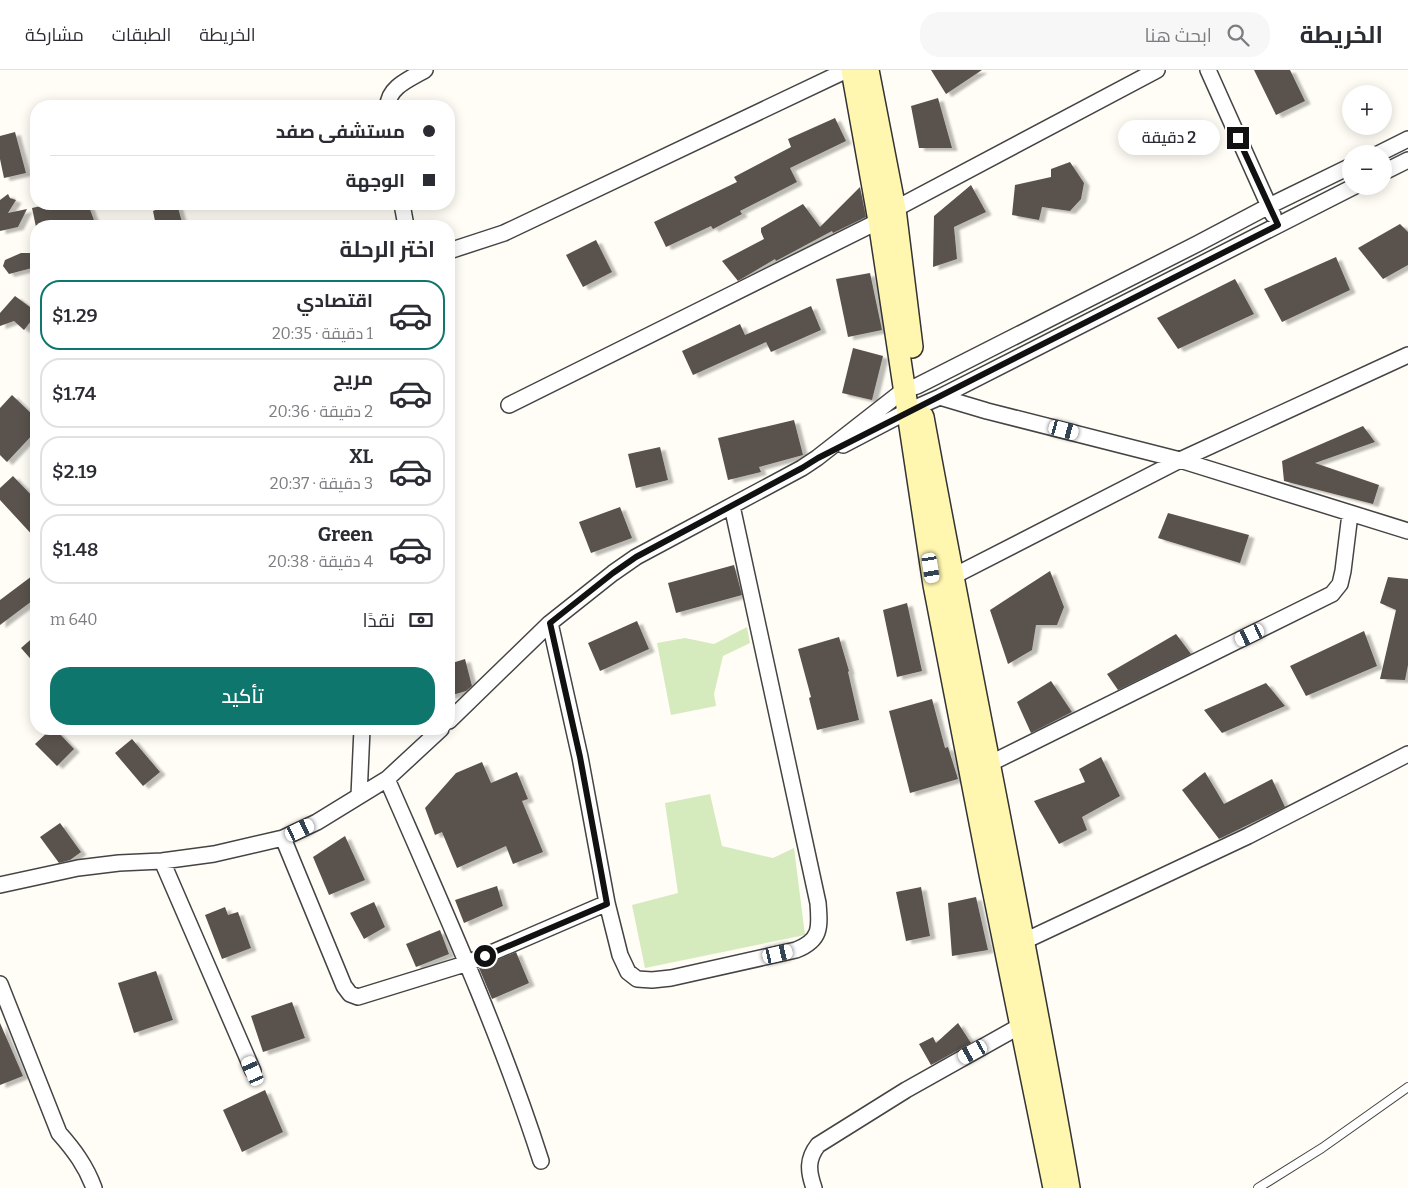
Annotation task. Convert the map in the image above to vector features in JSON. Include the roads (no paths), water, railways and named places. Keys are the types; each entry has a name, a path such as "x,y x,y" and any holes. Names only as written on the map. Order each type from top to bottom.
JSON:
{"main road":[{"path":"852,70 887,215"},
{"path":"868,70 912,398 990,874 1014,946"},
{"path":"943,581 989,764 1014,946 1069,1188"},
{"path":"1030,1021 1054,1188"}],"street":[{"path":"388,100 393,90 425,70"},
{"path":"455,249 504,233 847,70"},
{"path":"509,406 887,215 1157,70"},
{"path":"1208,70 1278,225"},
{"path":"1392,168 1406,161 1402,142"},
{"path":"455,715 550,623 636,557 802,468 912,398 1197,244 1342,170"},
{"path":"940,397 1342,193"},
{"path":"943,581 1180,460 1408,355"},
{"path":"818,458 912,398 940,397 987,411 1180,460 1408,531"},
{"path":"550,623 580,757 607,904 620,955 628,972 637,979 671,978 796,950 809,944 817,935 819,920 818,904 732,506"},
{"path":"989,764 1332,594 1340,584 1343,571 1350,514"},
{"path":"359,796 362,735"},
{"path":"1,884 78,868 119,863 162,861 214,854 283,838 317,822 387,779 435,735"},
{"path":"1014,946 1248,836 1408,754"},
{"path":"387,779 468,963 520,1096 541,1161"},
{"path":"283,838 344,986 350,994 358,997 468,963 607,904"},
{"path":"162,861 253,1071"},
{"path":"0,984 60,1133 76,1152 94,1188"},
{"path":"814,1188 809,1165 811,1153 818,1145 906,1090 1030,1021"}],"lane":[{"path":"1258,1188 1322,1148 1408,1087"}]}
